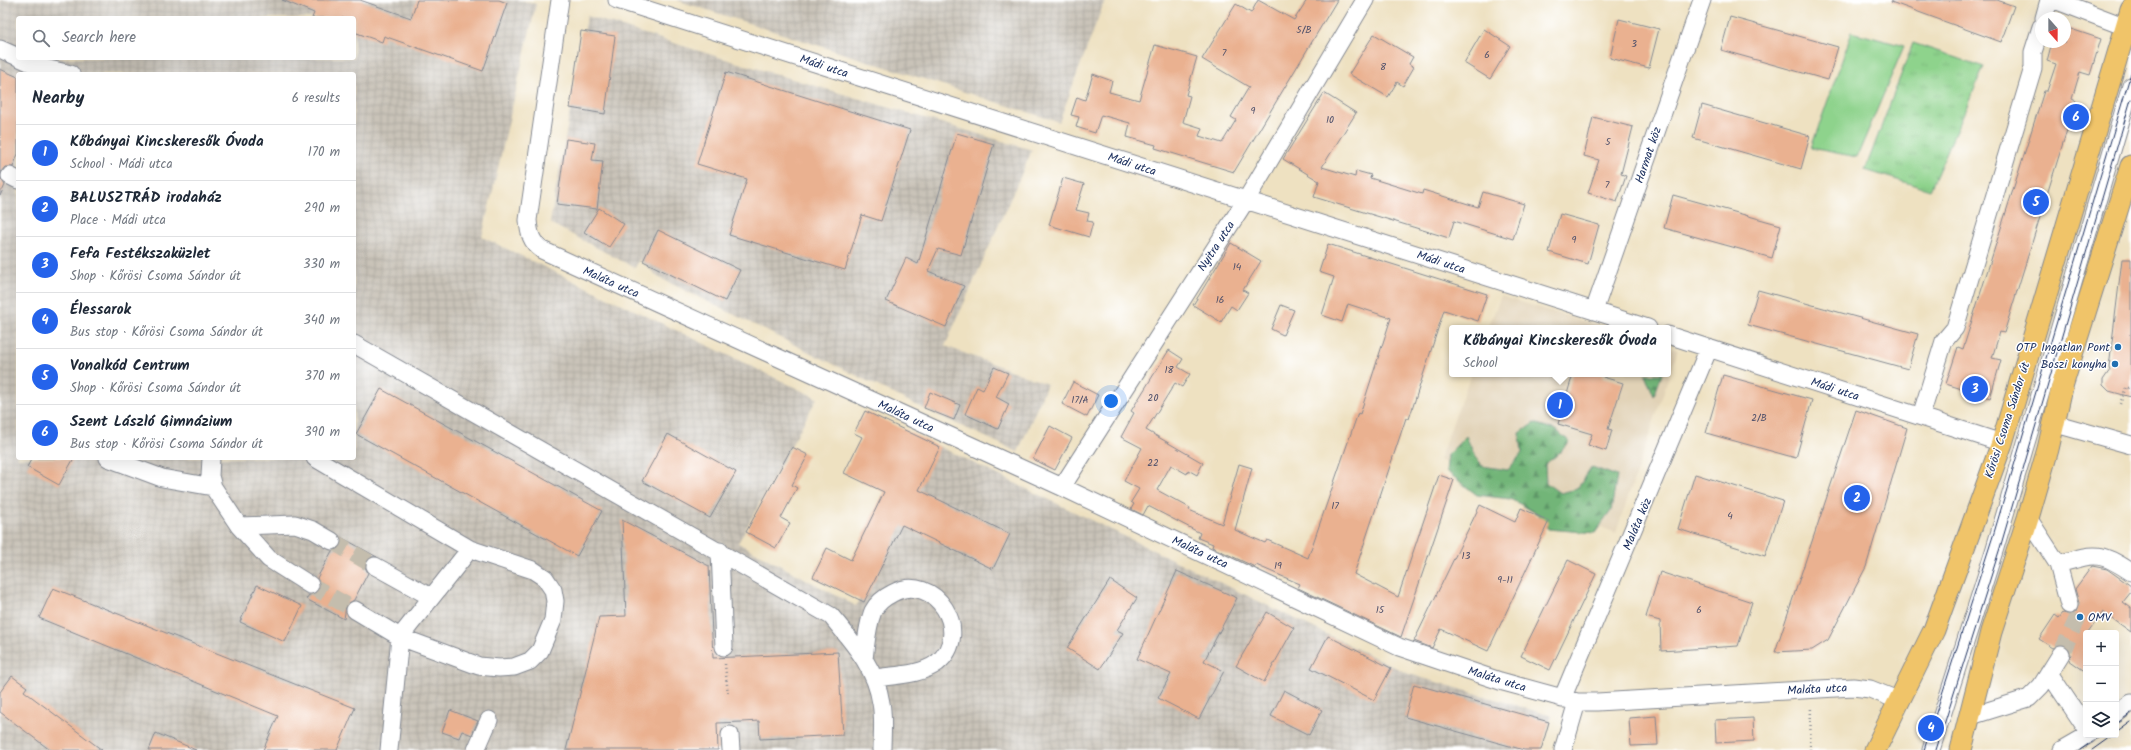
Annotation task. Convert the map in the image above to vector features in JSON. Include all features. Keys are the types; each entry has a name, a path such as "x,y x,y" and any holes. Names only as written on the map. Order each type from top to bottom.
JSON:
{"main road":[{"name":"Kőrösi Csoma Sándor út","path":"1874,750 1900,701 1934,630 2002,443 2130,22"},
{"path":"1961,750 1968,717 1991,632 2028,518 2054,423 2063,383 2131,166"}],"street":[{"name":"Maláta utca","path":"560,0 528,220 529,235 534,245 556,257 1062,487 1400,647 1483,676 1569,700 1597,702 1853,687 1865,688 1900,701"},
{"name":"Mádi utca","path":"617,0 1639,325"},
{"name":"Nyitra utca","path":"1062,487 1246,200 1364,0"},
{"name":"Harmat köz","path":"1594,310 1702,0"},
{"path":"2046,12 2050,0"},
{"path":"2055,0 2130,22"},
{"path":"1921,416 1944,341 1955,328 2033,68 2033,52 2035,46"},
{"path":"0,48 16,56"},
{"path":"23,60 40,68 61,72"},
{"path":"1931,750 1995,548 2131,86"},
{"name":"Mádi utca","path":"1671,336 2002,443"},
{"path":"356,345 720,551 831,616 864,659 876,678 882,704 882,750"},
{"path":"2013,485 2062,356 2074,347"},
{"name":"Maláta köz","path":"1563,750 1569,700 1709,348"},
{"path":"2054,423 2131,445"},
{"path":"113,460 162,478 213,487"},
{"path":"211,460 210,476 213,487 239,526 268,559 310,586"},
{"path":"318,460 470,549 533,570 545,578 553,590 555,601 553,620 540,651 530,661 514,667 478,666 400,637 355,610"},
{"path":"2028,518 2058,564 2069,605"},
{"path":"239,526 295,524 313,530 332,541"},
{"path":"389,750 400,637 470,549"},
{"path":"720,551 724,647"},
{"path":"2058,564 2091,555 2112,559 2131,572"},
{"path":"375,566 431,597"},
{"path":"864,659 872,615 884,597 899,590 915,588 931,593 943,603 951,618 952,634 948,650 937,663 922,670 876,678"},
{"path":"1968,717 2030,698 2061,654"},
{"path":"2049,673 2083,724"},
{"path":"2119,712 2131,703"},
{"path":"476,750 489,720"},
{"path":"2062,750 2083,738"}],"path":[{"path":"2120,404 2126,387 2131,389"},
{"path":"724,647 728,695"},
{"path":"1810,750 1812,689"}],"shaded area":[{"path":"0,0 521,0 536,4 482,237 817,398 738,543 856,606 936,445 1409,674 1552,716 1541,750 0,750"},
{"path":"676,0 1105,0 1059,122"},
{"path":"587,16 725,59 1032,150 945,346 1047,384 1018,452 918,406 658,277 639,259 635,268 550,223"},
{"path":"1501,296 1596,325 1489,325"},
{"path":"1671,348 1678,350 1671,371"},
{"path":"1470,377 1669,377 1616,533 1439,460"}],"green space":[{"path":"1852,32 1904,46 1857,157 1811,148"},
{"path":"1913,43 1984,67 1930,190 1865,170"},
{"path":"1646,377 1661,377 1654,396"},
{"path":"1534,423 1556,430 1570,442 1545,464 1546,483 1560,493 1577,489 1592,467 1617,476 1611,511 1595,533 1548,529 1539,515 1520,504 1510,499 1477,495 1446,471 1448,454 1466,436 1473,452 1482,466 1508,470 1522,453 1520,433"}],"building":[{"path":"282,0 360,0 411,18 417,0 499,0 507,3 483,71 384,36 382,42 356,33 356,16 313,16 314,13"},
{"path":"1258,0 1294,20 1307,0 1337,0 1234,172 1155,148 1156,145 1127,137 1130,123 1101,115 1095,133 1076,127 1079,117 1071,115 1077,97 1085,100 1093,74 1112,81 1109,92 1139,100 1155,45 1197,57 1186,95 1190,96 1183,122 1202,128 1199,136 1222,143 1236,120 1231,117 1249,87 1202,59 1236,4 1251,13"},
{"path":"1892,0 1997,0 2014,6 2001,42 1891,2"},
{"path":"1730,17 1838,47 1828,80 1721,50"},
{"path":"1619,19 1659,29 1649,68 1610,58"},
{"path":"1484,29 1510,46 1490,79 1464,63"},
{"path":"2071,29 2101,39 2090,75 2080,72 2072,99 2076,101 2004,333 2000,332 1992,358 2001,360 1990,398 1946,384 1958,347 1963,349 2044,91 2047,91 2056,64 2047,61 2050,48 2071,48"},
{"path":"581,31 615,36 605,114 570,108"},
{"path":"1374,34 1413,57 1409,64 1414,67 1403,86 1397,82 1388,97 1349,74"},
{"path":"0,69 16,76 16,159 13,167 5,167 1,172 0,177"},
{"path":"726,72 910,130 881,221 862,215 845,270 729,235 747,179 697,164"},
{"path":"1324,93 1356,113 1322,167 1355,177 1356,171 1371,175 1370,178 1422,194 1423,190 1478,207 1483,192 1524,204 1513,239 1454,221 1449,238 1314,197 1319,181 1283,159"},
{"path":"1702,105 1810,136 1801,169 1693,138"},
{"path":"1593,117 1633,127 1621,174 1626,176 1617,202 1588,193 1599,160 1584,156"},
{"path":"957,133 994,144 961,255 938,249 928,271 964,286 946,327 886,301 906,258 918,264"},
{"path":"566,139 595,143 592,160 603,161 597,209 557,204"},
{"path":"0,177 5,185 0,196"},
{"path":"1063,178 1084,184 1076,210 1089,213 1087,221 1093,222 1089,237 1049,225"},
{"path":"1673,195 1781,225 1772,258 1664,228"},
{"path":"599,208 624,224 609,247 584,232"},
{"path":"1560,214 1599,225 1588,264 1549,252"},
{"path":"658,230 740,270 725,301 643,261"},
{"path":"1231,243 1261,261 1243,290 1248,293 1237,310 1231,306 1221,322 1193,305"},
{"path":"1328,244 1487,294 1478,321 1444,310 1409,419 1406,418 1354,574 1398,597 1439,475 1454,480 1401,637 1298,588 1300,584 1256,565 1255,567 1212,547 1213,544 1198,538 1200,533 1148,506 1143,515 1131,509 1134,504 1131,502 1139,489 1124,481 1142,448 1121,437 1134,413 1131,411 1169,350 1183,359 1178,367 1190,374 1182,387 1175,383 1146,430 1203,463 1197,475 1188,470 1187,474 1171,465 1157,490 1190,508 1189,510 1222,524 1239,464 1252,468 1235,530 1265,543 1267,540 1308,558 1358,413 1360,414 1391,318 1348,304 1342,322 1322,315 1334,277 1319,272"},
{"path":"2122,259 2131,259 2131,397 2109,391 2103,385 2103,380 2110,370 2109,367"},
{"path":"1758,290 1918,334 1908,369 1748,325"},
{"path":"1281,305 1294,310 1283,335 1271,329"},
{"path":"994,367 1008,373 996,397 1009,404 998,429 965,414 977,387 983,390"},
{"path":"1723,375 1812,400 1796,458 1706,433"},
{"path":"1572,377 1603,377 1623,383 1608,429 1612,430 1606,451 1588,445 1592,434 1558,424"},
{"path":"1073,382 1098,395 1087,417 1062,404"},
{"path":"381,389 602,511 577,556 356,434"},
{"path":"930,392 960,405 954,420 924,408"},
{"path":"1856,410 1907,428 1866,567 1828,640 1812,650 1775,652"},
{"path":"865,411 940,447 919,490 1010,534 993,569 902,525 864,602 813,577 827,548 851,560 884,492 844,473 862,437 854,433"},
{"path":"1050,426 1072,438 1055,470 1033,459"},
{"path":"668,434 736,472 710,518 642,481"},
{"path":"792,447 808,455 792,485 797,488 781,518 790,523 776,548 746,532"},
{"path":"31,460 73,460 59,485 27,467"},
{"path":"1695,474 1783,501 1765,556 1678,529"},
{"path":"1480,505 1515,522 1521,508 1549,521 1488,651 1441,629 1432,648 1414,641"},
{"path":"622,520 709,566 713,658 838,652 843,735 760,739 759,721 717,723 718,750 566,750 599,617 626,616"},
{"path":"341,537 377,557 370,557 366,562 365,567 368,573 354,600 346,605 344,619 306,599 309,595 314,594 319,590 320,585 317,578 332,551 340,546"},
{"path":"1568,560 1596,574 1550,670 1521,656"},
{"name":"OMV","path":"2092,566 2107,569 2131,586 2131,592 2123,602 2131,608 2131,632 2103,612 2090,630 2083,630 2083,670 2069,660 2071,654 2067,646 2061,644 2053,648 2039,639 2055,615 2059,618 2063,613 2071,615 2076,612 2079,603 2075,589"},
{"path":"1177,571 1237,598 1204,661 1224,671 1199,719 1158,698 1171,674 1137,659"},
{"path":"1660,572 1752,602 1738,646 1661,651 1660,621 1646,617"},
{"path":"1110,580 1137,598 1117,630 1123,633 1100,669 1067,648"},
{"path":"257,585 302,606 285,642 240,622"},
{"path":"53,588 355,708 337,750 263,750 278,716 39,618"},
{"path":"1267,612 1294,628 1264,682 1236,666"},
{"path":"1328,636 1391,668 1374,700 1311,668"},
{"path":"12,676 27,687 24,691 102,750 50,750 0,712 0,692"},
{"path":"1414,684 1549,722 1541,750 1524,750 1405,717"},
{"path":"1284,690 1322,710 1309,735 1271,716"},
{"path":"450,710 478,721 472,735 462,731 459,738 442,732"},
{"path":"1656,716 1658,745 1631,746 1629,718"},
{"path":"1753,718 1754,741 1716,743 1715,720"},
{"path":"156,733 196,750 149,750"}],"tunnel":[{"path":"332,541 375,566"},
{"path":"310,585 355,610"},
{"path":"2061,654 2079,615 2069,605"}],"tram line":[{"path":"1924,750 1993,536 2131,73"},
{"path":"1936,750 2000,548 2131,99"},
{"path":"2119,722 2131,713"},
{"path":"2119,731 2131,722"},
{"path":"2080,750 2097,738"},
{"path":"2092,750 2109,738"}],"place":[{"name":"Szent László Gimnázium","path":"2076,117"},
{"name":"Vonalkód Centrum","path":"2036,202"},
{"name":"OTP Ingatlan Pont","path":"2118,347"},
{"name":"Boszi konyha","path":"2115,364"},
{"name":"Fefa Festékszaküzlet","path":"1975,389"},
{"name":"Kőbányai Kincskeresők Óvoda","path":"1560,405"},
{"name":"BALUSZTRÁD irodaház","path":"1857,498"},
{"name":"OMV","path":"2080,617"},
{"name":"Élessarok","path":"1931,728"}]}
